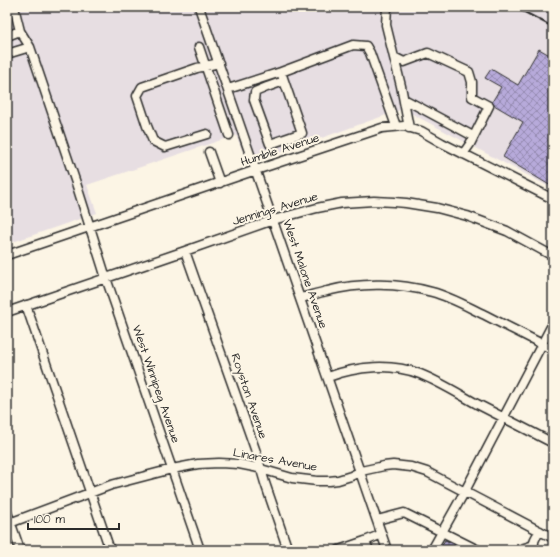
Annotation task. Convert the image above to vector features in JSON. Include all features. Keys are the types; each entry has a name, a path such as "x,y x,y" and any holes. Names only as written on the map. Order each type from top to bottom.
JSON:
{"street":[{"name":"West Winnipeg Avenue","path":"14,7 20,31 30,47 106,278 200,550"},
{"name":"West Malone Avenue","path":"199,7 387,550"},
{"path":"386,7 386,26 404,99 409,128"},
{"path":"7,36 20,31"},
{"path":"228,89 281,72 353,45 366,46 370,53 396,126"},
{"path":"7,54 30,47"},
{"path":"199,47 229,135"},
{"path":"394,57 404,62 428,53 469,72 472,82 472,97 489,106 470,144 463,154"},
{"path":"207,134 165,147 153,141 137,96 142,87 219,62"},
{"path":"281,72 302,133 270,144 254,100 256,92 284,81"},
{"path":"404,99 473,136"},
{"name":"Humble Avenue","path":"7,255 382,128 396,126 404,126 421,131 463,154 553,199"},
{"path":"209,152 220,182"},
{"name":"Jennings Avenue","path":"7,312 273,220 342,203 374,201 406,203 437,208 467,216 507,231 553,256"},
{"name":"Royston Avenue","path":"185,251 288,550"},
{"path":"300,298 327,290 370,285 416,288 433,292 457,301 553,350"},
{"path":"26,305 110,550"},
{"path":"432,550 465,491 553,323"},
{"path":"328,377 366,368 393,368 420,374 553,443"},
{"name":"Linares Avenue","path":"9,523 111,485 172,469 198,464 239,464 292,478 330,481 351,476 360,471 384,466 402,466 427,472 553,538"},
{"path":"7,512 9,523 20,550"},
{"path":"377,520 404,513 478,550"},
{"path":"521,549 534,547 534,540 540,531"},
{"path":"339,550 382,534"},
{"path":"365,541 368,550"}],"shaded area":[{"path":"7,7 553,7 553,189 403,109 248,164 236,135 87,185 97,213 7,244"}],"building":[{"path":"539,49 553,57 553,183 551,186 503,157 523,122 494,105 492,102 501,87 485,78 491,69 518,85"},
{"path":"445,540 466,550 439,550"}],"railway":[{"path":"515,7 553,27"}]}
